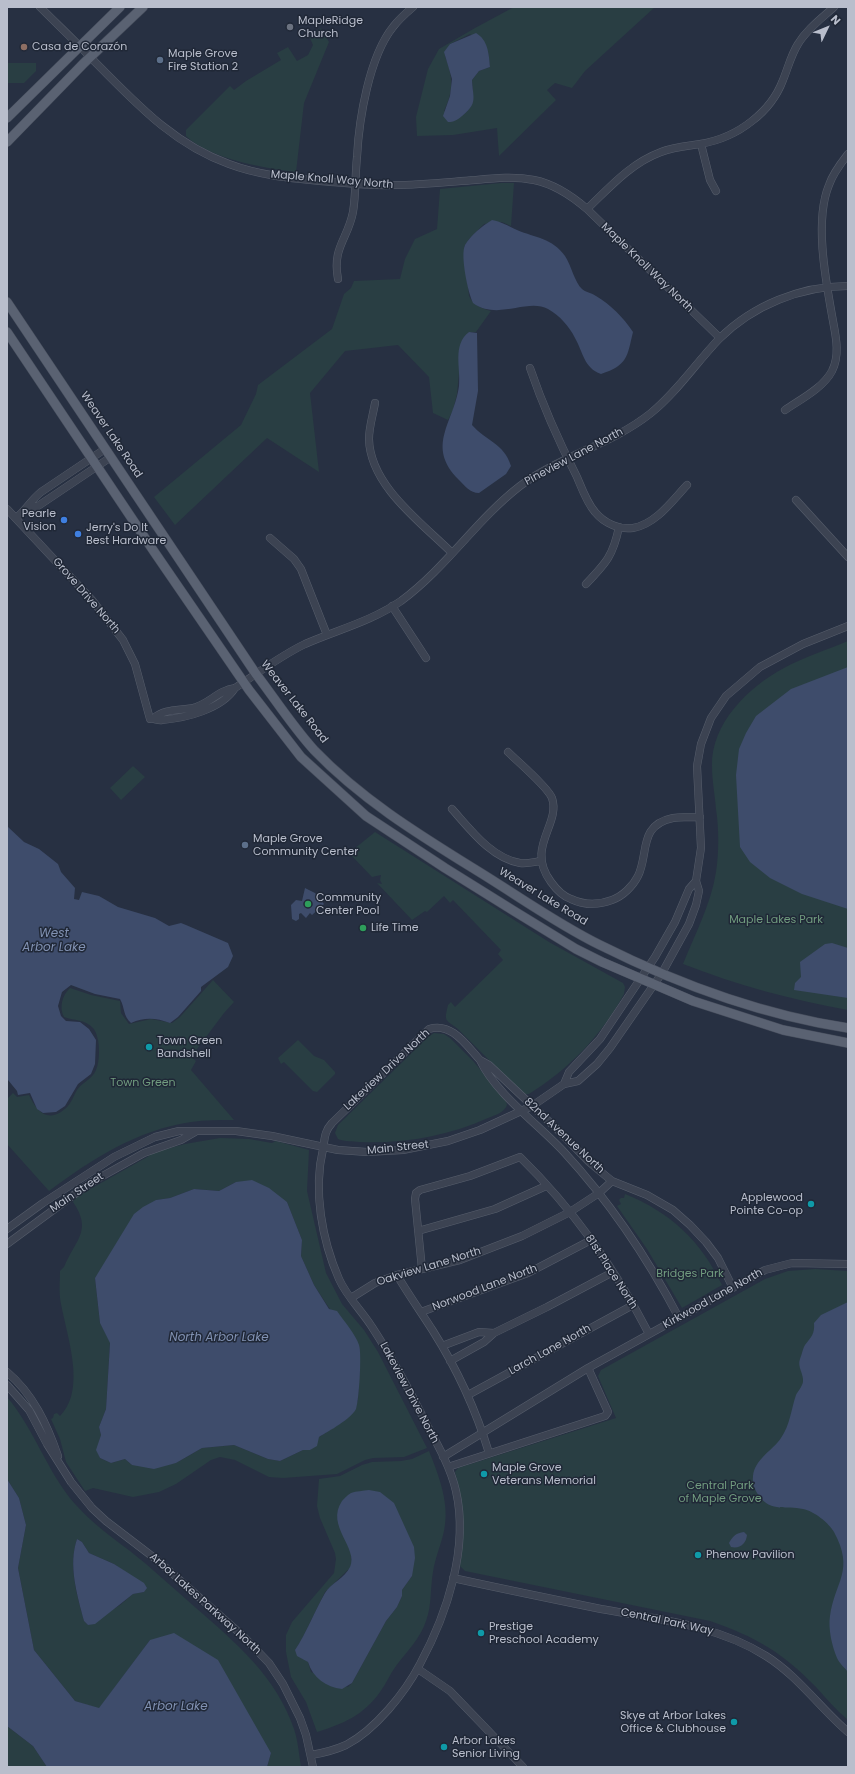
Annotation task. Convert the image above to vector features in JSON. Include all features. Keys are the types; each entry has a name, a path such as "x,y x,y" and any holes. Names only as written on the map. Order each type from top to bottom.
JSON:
{"main road":[{"path":"7,118 120,7"},
{"path":"7,142 143,7"},
{"name":"Weaver Lake Road","path":"7,302 256,674 314,749 339,773 373,802 406,826 561,924 599,945 662,973 727,998 767,1010 824,1024 848,1028"},
{"path":"7,332 155,553 244,682 301,757 366,816 445,868 576,949 653,985 693,1001 783,1030 848,1043"}],"street":[{"name":"Maple Knoll Way North","path":"40,7 141,109 160,126 181,141 204,154 229,164 253,172 280,177 356,184 393,186 510,177 540,182 561,190 575,198 587,209 720,338"},
{"path":"338,278 336,266 337,254 352,221 360,125 376,59 380,48 393,27 412,7"},
{"path":"587,209 626,172 645,158 662,151 701,144 722,138 738,131 752,122 766,108 783,82 798,43 815,24 834,7"},
{"path":"701,144 710,180 716,190"},
{"path":"785,410 824,382 835,364 837,351 836,336 827,288 821,220 829,185 848,154"},
{"name":"Pineview Lane North","path":"152,719 159,714 197,707 226,689 235,688 291,652 361,622 392,606 419,586 502,501 520,486 539,474 620,433 650,414 676,390 720,338 741,321 779,299 797,293 848,286"},
{"path":"530,368 543,405 568,459 595,512 603,519 619,527 632,528 651,521 687,485"},
{"path":"375,403 369,438 370,451 377,470 401,503 452,553"},
{"path":"16,518 28,508 32,499 41,492 105,449"},
{"path":"28,508 38,506 110,457"},
{"path":"796,500 848,556"},
{"name":"Grove Drive North","path":"7,509 92,600 123,640 135,664 152,719"},
{"path":"586,584 608,560 616,543 619,527"},
{"path":"270,538 294,559 301,569 327,636"},
{"path":"392,606 426,658"},
{"path":"653,985 662,973 678,945 693,911 699,891 696,882 702,848 696,779 698,755 705,730 711,718 726,696 748,676 773,658 802,644 848,626"},
{"path":"508,752 549,792 552,799 554,808 542,845 541,861 547,877 566,897 588,904 602,903 613,900 625,892 633,884 638,875 642,863 645,842 651,831 660,823 672,818 700,817"},
{"path":"452,809 479,839 503,856 513,861 522,863 541,861"},
{"path":"640,979 666,940 689,889 696,882"},
{"name":"Main Street","path":"564,1084 569,1072 600,1039 640,979"},
{"name":"Main Street","path":"7,1229 42,1203 126,1150 155,1137 179,1131 251,1133 338,1150 367,1152 421,1147 464,1136 523,1111 564,1084 578,1081 610,1048 653,985"},
{"name":"82nd Avenue North","path":"434,1027 451,1030 480,1060 489,1065 560,1132 589,1162 612,1181 647,1195 673,1210 706,1242 718,1258 733,1288"},
{"name":"Lakeview Drive North","path":"311,1755 334,1750 358,1738 391,1705 418,1669 430,1646 444,1613 453,1578 458,1546 460,1518 456,1491 448,1467 389,1352 340,1281 331,1258 323,1223 318,1181 324,1134 332,1123 411,1045 429,1029 434,1027"},
{"name":"82nd Avenue North","path":"480,1060 485,1070 564,1152 599,1193 634,1240 679,1318"},
{"name":"Main Street","path":"7,1244 90,1182 144,1153 181,1140 195,1132"},
{"name":"81st Place North","path":"418,1231 415,1199 416,1193 420,1190 470,1176 520,1157 570,1212 591,1240 613,1272 649,1334"},
{"name":"Oakview Lane North","path":"351,1298 375,1283 397,1275 460,1260 522,1236 570,1212 599,1193 612,1181"},
{"path":"422,1269 418,1231 495,1209 546,1186"},
{"name":"Norwood Lane North","path":"421,1312 528,1274 591,1240"},
{"name":"Kirkwood Lane North","path":"443,1457 588,1368 765,1270 792,1263 848,1264"},
{"path":"450,1361 484,1342 494,1333 613,1272"},
{"path":"397,1275 442,1346 468,1395 483,1432 489,1453"},
{"name":"Larch Lane North","path":"468,1395 633,1305"},
{"path":"442,1346 479,1332 494,1333"},
{"path":"448,1467 605,1416 608,1412 588,1368"},
{"name":"Arbor Lakes Parkway North","path":"7,1372 25,1392 43,1416 61,1464"},
{"name":"Arbor Lakes Parkway North","path":"7,1385 29,1410 47,1444 82,1496 97,1513 157,1560 258,1650 276,1674 292,1700 306,1735 313,1767"},
{"name":"Central Park Way","path":"453,1578 523,1594 691,1626 728,1636 766,1656 788,1672 806,1689 828,1714 848,1732"},
{"path":"418,1669 450,1691 523,1767"}],"green space":[{"path":"514,7 655,7 585,71 572,88 555,83 547,90 556,100 499,156 497,128 453,135 417,136 416,117 428,69 439,49","holes":["470,34 488,51 490,67 479,71 472,80 473,99 470,107 463,115 444,111 451,90 450,70 445,56 450,44"]},
{"path":"321,28 329,42 304,103 296,172 238,161 209,151 196,144 186,136 186,130 230,86 234,90 281,60 277,53 288,47 297,61 308,55 313,45 309,36"},
{"path":"7,63 36,63 36,71 24,83 7,83"},
{"path":"514,183 511,226 502,222 484,224 469,239 464,247 469,296 478,306 491,311 476,332 469,332 459,373 457,394 453,410 448,420 433,413 429,377 398,345 345,351 310,393 319,472 267,438 175,525 154,497 241,425 256,394 258,385 332,329 344,294 351,288 354,281 400,279 405,259 415,239 437,229 440,189"},
{"name":"Maple Lakes Park","path":"848,641 848,1010 806,1002 765,991 724,979 683,964 707,907 714,884 718,857 718,832 712,777 713,751 725,722 734,708 757,685 799,660"},
{"path":"133,766 145,777 121,800 110,788"},
{"path":"375,832 549,942 623,983 625,987 624,994 595,1037 570,1063 529,1094 523,1094 458,1029 447,1020 446,1017 448,1005 451,1002 455,1007 503,960 498,954 501,950 453,900 450,903 444,896 427,912 425,911 412,920 377,883 382,884 380,880 381,875 372,877 349,853"},
{"name":"Town Green","path":"213,980 234,1002 191,1057 196,1061 191,1070 234,1120 207,1120 191,1122 152,1132 134,1139 99,1157 49,1191 7,1144 7,1099 13,1093 17,1097 29,1095 39,1111 44,1114 54,1115 60,1113 68,1106 77,1090 96,1071 99,1059 99,1044 96,1032 86,1023 64,1017 62,1013 62,1002 67,991 70,988 91,995 120,1001 121,1013 129,1024 151,1019 172,1023 180,1017"},
{"path":"434,1033 444,1034 450,1038 474,1062 506,1101 506,1108 496,1115 457,1130 425,1138 392,1142 359,1142 343,1141 338,1139 335,1133 338,1125 428,1037"},
{"path":"298,1040 314,1056 324,1060 335,1072 335,1074 317,1092 313,1091 284,1062 281,1064 278,1058"},
{"path":"220,1138 249,1139 272,1143 276,1141 309,1150 307,1191 326,1273 342,1304 364,1330 378,1352 427,1448 404,1457 373,1458 365,1460 337,1474 283,1478 269,1477 235,1460 220,1457 211,1460 176,1484 159,1492 133,1497 93,1488 85,1491 66,1462 60,1439 51,1419 53,1418 54,1414 57,1413 60,1416 68,1404 73,1391 74,1375 70,1343 60,1298 60,1271 64,1267 77,1242 82,1228 82,1221 79,1212 73,1202 76,1197 149,1156 151,1153 185,1144","holes":["236,1182 287,1202 302,1240 301,1256 314,1285 360,1355 358,1399 355,1410 345,1420 319,1437 310,1450 303,1450 280,1461 268,1459 234,1445 202,1448 176,1463 132,1465 125,1459 111,1463 100,1458 97,1450 101,1435 99,1427 106,1409 110,1342 100,1323 95,1278 156,1200 170,1198 194,1189 219,1191"]},
{"name":"Bridges Park","path":"625,1194 656,1210 670,1219 682,1230 704,1255 714,1269 722,1285 682,1308 647,1249 617,1206 621,1204 619,1200 624,1198"},
{"name":"Central Park of Maple Grove","path":"815,1269 848,1271 848,1720 792,1664 768,1647 726,1627 710,1621 465,1571 460,1566 463,1542 463,1519 455,1472 458,1468 616,1418 598,1376 601,1370 765,1279 788,1271"},
{"path":"7,1397 26,1423 65,1492 81,1511 108,1535 147,1565 226,1634 266,1677 277,1693 294,1729 301,1767 267,1767 271,1753 150,1640 99,1709 75,1701 34,1650 18,1568 26,1525 19,1498 7,1479","holes":["77,1539 82,1542 89,1553 114,1564 125,1572 144,1592 133,1594 120,1605 88,1625 84,1621 81,1611 73,1570 74,1549"]},
{"path":"429,1451 440,1480 446,1511 444,1531 432,1578 429,1609 426,1621 417,1639 394,1669 374,1700 352,1718 336,1726 317,1732 306,1702 291,1677 286,1652 286,1635 292,1622 334,1573 336,1559 335,1553 320,1518 317,1506 319,1479 340,1476 362,1465 372,1462 412,1459","holes":["351,1556 412,1576 402,1590 402,1596 397,1607 386,1621 352,1683 348,1687 311,1672 308,1662 295,1650 325,1592 350,1568 352,1562"]},
{"path":"7,1726 33,1746 47,1767 7,1767"}],"water":[{"path":"476,33 485,43 490,67 479,71 472,80 473,100 467,112 457,120 448,122 443,116 450,96 452,79 444,52 450,44"},
{"path":"492,220 555,245 565,256 577,283 582,289 612,307 621,316 633,332 625,359 617,367 601,374 591,368 587,364 570,329 560,318 548,309 540,306 531,306 492,310 483,308 473,303 465,274 463,257 465,245 474,234"},
{"path":"469,332 477,333 478,391 472,425 504,452 511,466 506,474 479,493 468,489 449,468 444,456 443,445 444,434 459,386 459,350 464,337"},
{"path":"848,667 848,909 802,894 770,878 750,862 740,847 736,775 739,749 756,716 791,689"},
{"name":"West Arbor Lake","path":"7,826 24,842 39,849 58,864 61,872 75,888 74,899 79,900 82,892 99,896 118,907 155,918 169,926 181,923 228,943 233,956 228,967 201,987 201,991 178,1017 170,1023 150,1019 131,1023 125,1015 120,999 95,994 71,985 62,992 58,1006 61,1016 66,1021 80,1022 89,1029 96,1040 95,1064 91,1074 78,1084 65,1106 56,1112 43,1113 37,1109 30,1093 18,1095 17,1091 8,1080"},
{"name":"Community Center Pool","path":"305,888 315,893 324,904 312,915 310,913 306,918 301,913 299,914 299,919 296,921 292,919 291,905 296,900 302,901"},
{"path":"832,943 848,948 848,998 794,990 795,983 801,977 800,962 825,944"},
{"name":"North Arbor Lake","path":"252,1180 269,1188 287,1202 302,1240 301,1256 314,1285 329,1309 337,1311 353,1332 359,1345 360,1367 356,1409 345,1421 319,1437 317,1446 310,1450 303,1450 280,1461 268,1459 234,1445 202,1448 176,1463 154,1469 132,1465 125,1459 111,1463 100,1458 96,1450 101,1435 99,1427 106,1409 110,1343 100,1323 95,1278 134,1214 143,1207 156,1200 170,1198 194,1189 219,1191 236,1182"},
{"path":"848,1302 848,1672 837,1658 830,1632 832,1604 842,1576 843,1566 843,1557 840,1545 834,1532 829,1525 812,1512 797,1508 774,1507 769,1505 759,1496 754,1487 753,1476 754,1470 760,1460 777,1443 786,1428 796,1395 803,1382 799,1362 804,1346 813,1333 814,1323 821,1315"},
{"name":"Arbor Lake","path":"7,1479 19,1498 26,1525 18,1568 34,1650 75,1701 99,1708 150,1640 174,1633 218,1660 271,1753 267,1767 47,1767 33,1746 7,1726"},
{"path":"369,1490 380,1492 394,1503 414,1547 415,1558 412,1576 402,1590 402,1596 397,1607 386,1621 352,1683 342,1689 336,1688 321,1681 313,1673 308,1662 297,1656 295,1650 325,1593 348,1571 350,1567 352,1560 350,1552 339,1528 337,1519 338,1510 342,1501 351,1493"},
{"path":"744,1532 747,1535 744,1543 737,1547 731,1547 729,1543 733,1537"},
{"path":"77,1539 82,1542 89,1553 114,1564 144,1583 147,1588 144,1592 133,1594 95,1624 88,1625 84,1621 76,1590 73,1559"}],"place":[{"name":"MapleRidge Church","path":"290,27"},
{"name":"Casa de Corazón","path":"24,47"},
{"name":"Maple Grove Fire Station 2","path":"160,60"},
{"name":"Pearle Vision","path":"64,520"},
{"name":"Jerry's Do It Best Hardware","path":"78,534"},
{"name":"Maple Grove Community Center","path":"245,845"},
{"name":"Community Center Pool","path":"308,904"},
{"name":"Life Time","path":"363,928"},
{"name":"Town Green Bandshell","path":"149,1047"},
{"name":"Applewood Pointe Co-op","path":"811,1204"},
{"name":"Maple Grove Veterans Memorial","path":"484,1474"},
{"name":"Phenow Pavilion","path":"698,1555"},
{"name":"Prestige Preschool Academy","path":"481,1633"},
{"name":"Skye at Arbor Lakes Office & Clubhouse","path":"734,1722"},
{"name":"Arbor Lakes Senior Living","path":"444,1747"}]}
